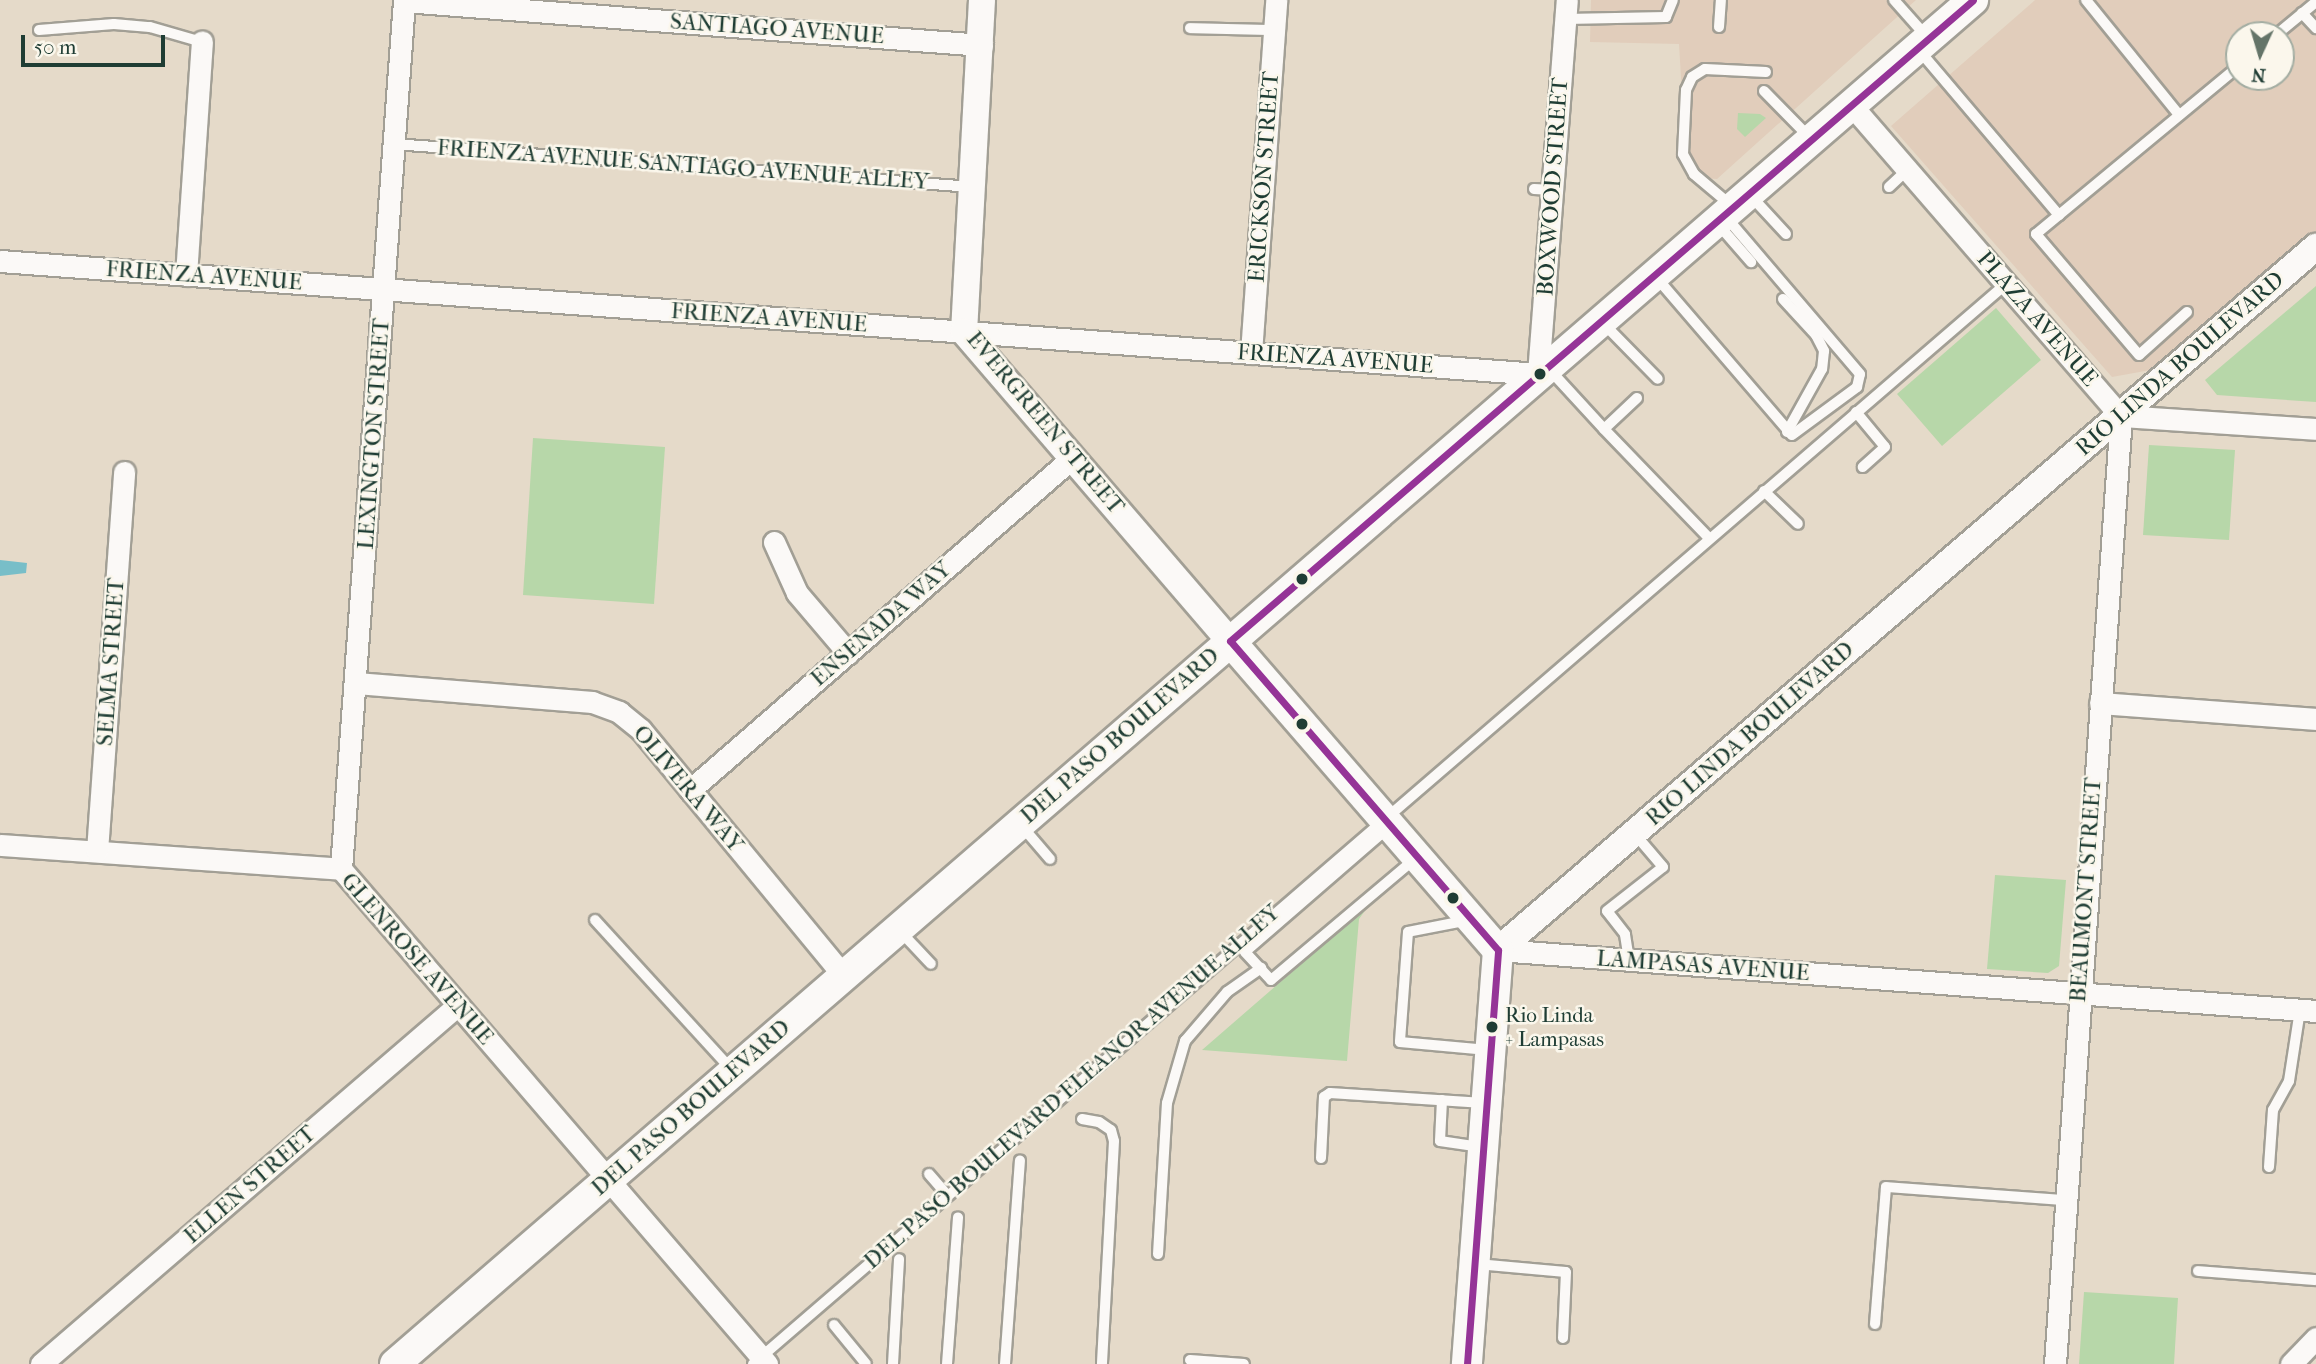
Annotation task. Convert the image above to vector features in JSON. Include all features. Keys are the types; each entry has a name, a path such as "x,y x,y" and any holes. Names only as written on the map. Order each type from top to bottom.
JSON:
{"main road":[{"name":"DEL PASO BOULEVARD","path":"395,1364 1543,371 1853,107 1970,1"},
{"path":"1230,641 1498,950 1466,1364"}],"street":[{"name":"EVERGREEN STREET","path":"982,0 982,45 964,332 1230,641"},
{"name":"ERICKSON STREET","path":"1251,353 1276,0"},
{"name":"SANTIAGO AVENUE","path":"404,1 982,45"},
{"name":"LEXINGTON STREET","path":"341,869 404,1"},
{"name":"BOXWOOD STREET","path":"1543,371 1543,189 1567,9"},
{"path":"186,275 202,42"},
{"name":"PLAZA AVENUE","path":"1853,107 2120,416"},
{"name":"RIO LINDA BOULEVARD","path":"1498,950 2316,247"},
{"name":"FRIENZA AVENUE","path":"0,261 1251,353 1543,371"},
{"path":"2120,416 2316,429"},
{"name":"BEAUMONT STREET","path":"2055,1364 2078,993 2120,416"},
{"name":"ENSENADA WAY","path":"690,790 1072,458"},
{"name":"SELMA STREET","path":"97,852 124,472"},
{"path":"774,542 797,593 848,653"},
{"name":"OLIVERA WAY","path":"356,683 606,706 641,730 844,976"},
{"path":"2100,703 2316,719"},
{"name":"GLENROSE AVENUE","path":"0,845 341,869 760,1362"},
{"name":"LAMPASAS AVENUE","path":"1498,950 2308,1011"},
{"name":"ELLEN STREET","path":"41,1364 458,1005"},
{"path":"2291,1364 2316,1338"}],"lane":[{"path":"1567,9 1628,19 1666,17 1673,0"},
{"path":"1719,27 1721,0"},
{"path":"1894,0 1924,44 2059,215"},
{"path":"2086,0 2179,115"},
{"path":"2293,21 2316,2"},
{"path":"2302,13 2316,28"},
{"path":"39,30 126,25 157,28 202,42"},
{"path":"1190,28 1274,30"},
{"path":"1654,276 1787,432 1798,433 1857,387 1860,374 1732,210 1694,174 1683,154 1686,90 1692,77 1705,69 1766,72"},
{"path":"2186,312 2139,355 2036,234 2225,77"},
{"path":"1764,91 1813,141"},
{"name":"FRIENZA AVENUE SANTIAGO AVENUE ALLEY","path":"394,144 972,187"},
{"path":"1889,187 1908,170"},
{"path":"1732,210 1786,234"},
{"path":"1732,210 1751,262"},
{"path":"1417,857 1271,980 1245,952 1387,822 1709,538 2006,284"},
{"path":"1783,299 1816,335 1824,351 1822,369 1787,432"},
{"path":"1601,321 1658,379"},
{"path":"1543,371 1604,429 1709,538"},
{"path":"1604,429 1637,398"},
{"path":"1856,412 1885,447 1863,467"},
{"path":"1764,491 1798,524"},
{"name":"DEL PASO BOULEVARD ELEANOR AVENUE ALLEY","path":"760,1362 947,1195 1387,822"},
{"path":"1020,823 1050,859"},
{"path":"1629,960 1625,934 1607,911 1663,867 1634,833"},
{"path":"595,920 733,1072"},
{"path":"1471,920 1408,932 1400,1042 1490,1051"},
{"path":"898,929 931,964"},
{"path":"1158,1254 1167,1103 1185,1041 1227,992 1261,968"},
{"path":"2269,1167 2272,1115 2290,1081 2308,1011"},
{"path":"1321,1158 1324,1097 1330,1093 1486,1103"},
{"path":"1442,1100 1440,1141 1483,1147"},
{"path":"1082,1119 1099,1122 1111,1130 1114,1141 1102,1364"},
{"path":"1005,1364 1020,1161"},
{"path":"929,1174 947,1195"},
{"path":"1875,1324 1886,1187 2065,1200"},
{"path":"947,1364 958,1217"},
{"path":"893,1364 899,1259"},
{"path":"1474,1264 1566,1272 1563,1338"},
{"path":"2198,1271 2316,1280"},
{"path":"834,1325 866,1364"},
{"path":"1190,1360 1244,1364"}],"shaded area":[{"path":"1591,0 1916,0 1717,179 1687,177 1679,44 1590,42"},
{"path":"2035,0 2316,0 2316,233 2156,369 2112,377 1891,126"}],"green space":[{"path":"1738,113 1760,114 1766,118 1745,137 1737,129"},
{"path":"2316,286 2316,402 2217,395 2205,380"},
{"path":"1996,308 2041,360 1942,446 1897,394"},
{"path":"533,438 665,447 654,604 523,595"},
{"path":"2149,445 2235,450 2229,540 2143,535"},
{"path":"1995,875 2066,880 2059,966 2048,973 1987,969"},
{"path":"1369,905 1359,919 1347,1061 1202,1050"},
{"path":"2084,1292 2178,1298 2174,1364 2079,1364"}],"water":[{"path":"0,560 27,563 26,573 0,576"}],"transit line":[{"path":"1467,1364 1498,950 1230,641 1973,0"}],"place":[{"name":"Rio Linda + Lampasas","path":"1492,1027"}]}
